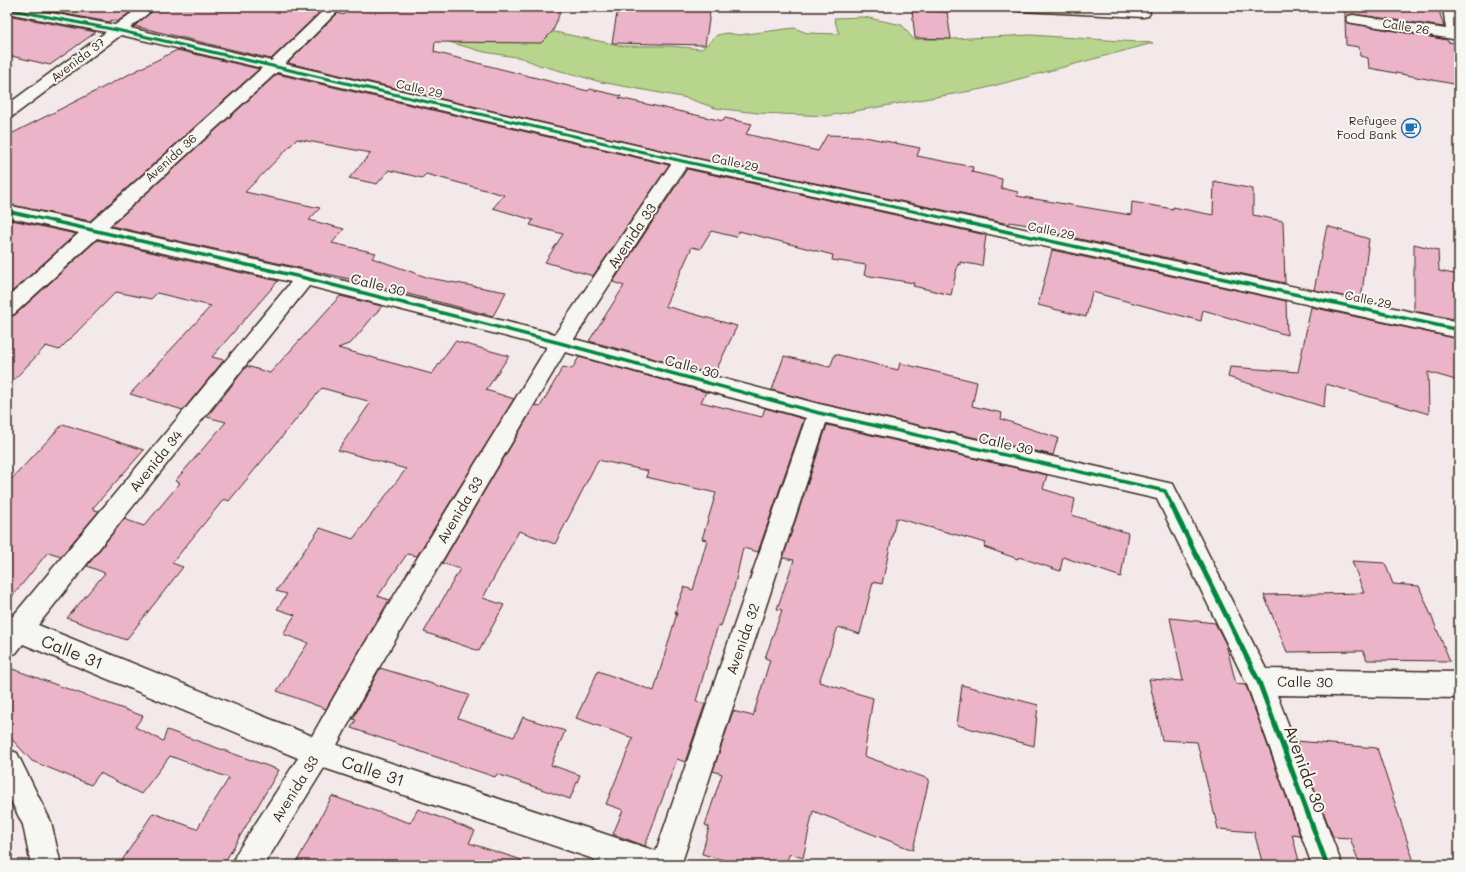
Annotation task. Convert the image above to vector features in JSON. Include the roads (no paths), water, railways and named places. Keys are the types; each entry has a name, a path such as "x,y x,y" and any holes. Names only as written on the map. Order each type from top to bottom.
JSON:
{"street":[{"name":"Avenida 37","path":"7,113 148,7"},
{"name":"Avenida 36","path":"7,309 90,231 274,66 335,7"},
{"path":"1020,7 1143,13"},
{"path":"1450,7 1457,35"},
{"name":"Calle 29","path":"11,10 117,30 682,161 1459,330"},
{"name":"Calle 26","path":"1353,19 1457,35"},
{"name":"Avenida 33","path":"247,865 318,752 365,667 560,343 682,161"},
{"name":"Calle 30","path":"7,211 90,231 305,278 560,343 819,413 1165,491 1259,682 1459,686"},
{"name":"Avenida 34","path":"11,634 305,278"},
{"name":"Avenida 32","path":"666,865 819,413"},
{"name":"Calle 31","path":"11,634 318,752 655,865"},
{"name":"Avenida 30","path":"1259,682 1326,865"},
{"path":"7,763 37,822 46,865"}],"place":[{"name":"Refugee Food Bank","path":"1411,128"}]}
